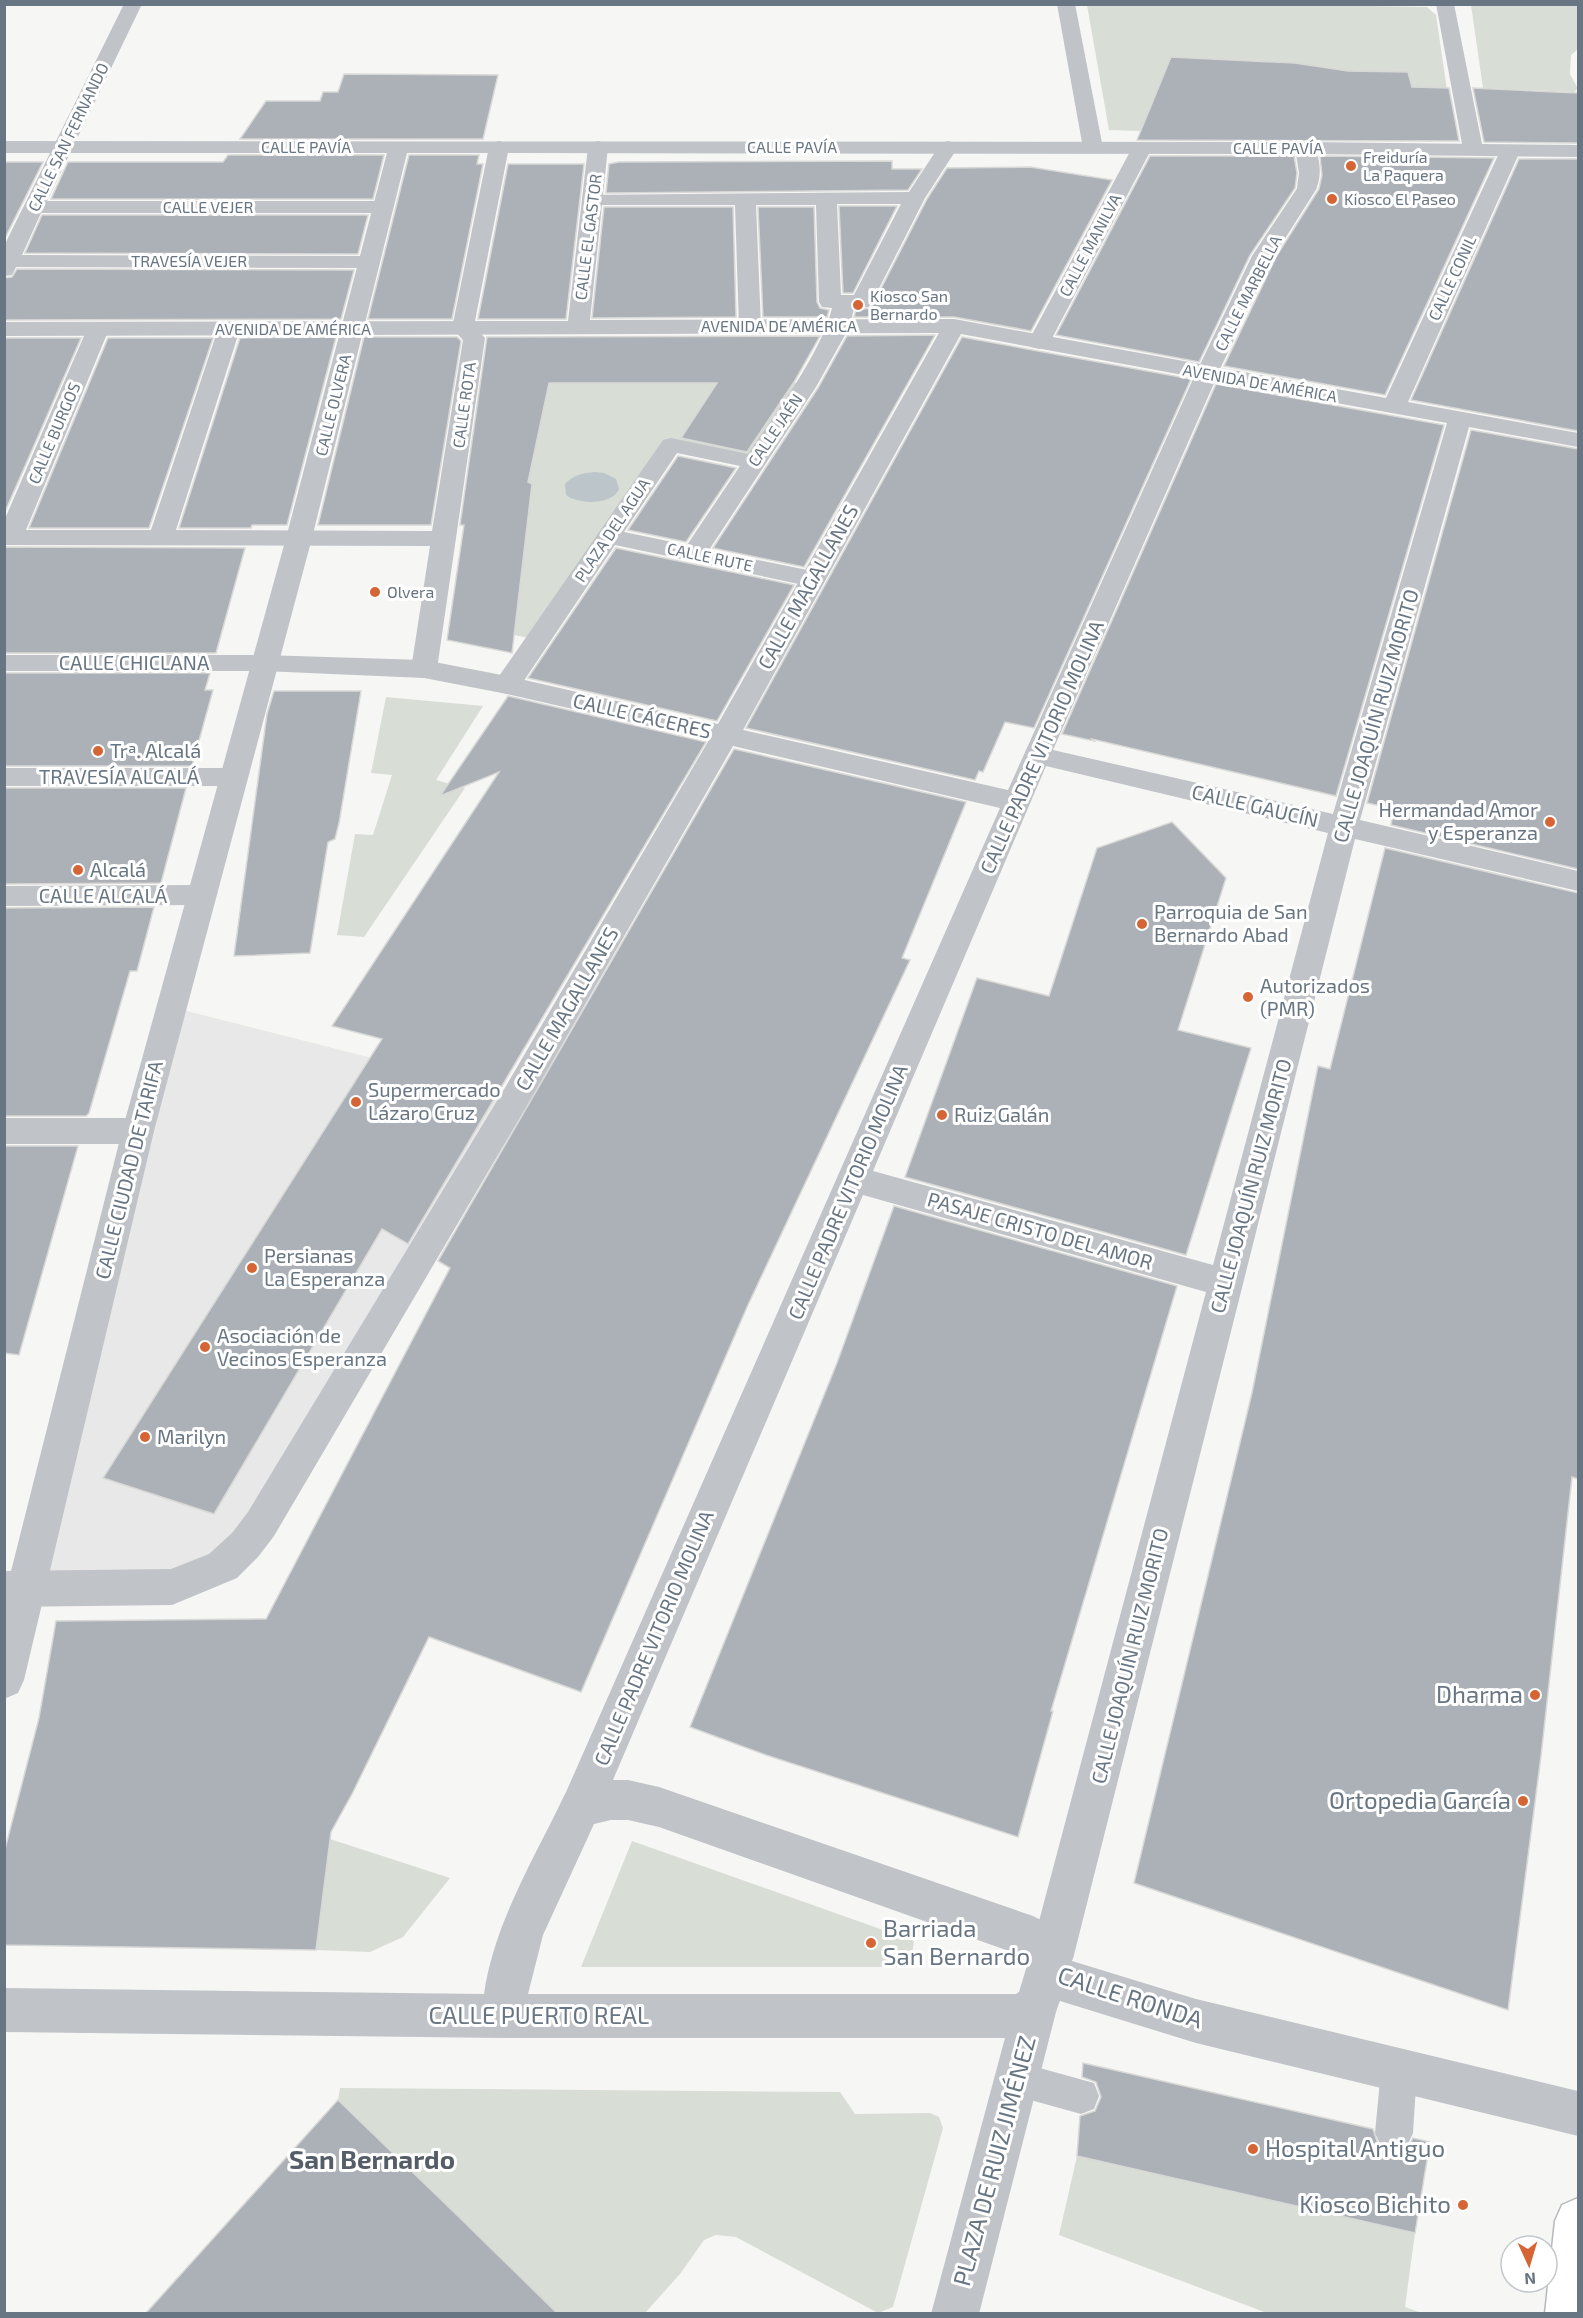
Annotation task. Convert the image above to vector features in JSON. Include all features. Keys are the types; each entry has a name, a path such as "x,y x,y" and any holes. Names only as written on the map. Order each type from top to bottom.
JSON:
{"main road":[{"path":"1569,2313 1578,2221"}],"street":[{"name":"CALLE SAN FERNANDO","path":"6,264 133,4"},
{"path":"1066,4 1093,148"},
{"path":"1445,4 1473,148"},
{"name":"CALLE PAVÍA","path":"4,147 1473,148 1578,151"},
{"name":"CALLE OLVERA","path":"264,663 299,538 399,147"},
{"path":"463,328 499,147"},
{"name":"CALLE EL GASTOR","path":"578,327 598,147"},
{"path":"826,198 830,302 861,302 915,198 948,147"},
{"name":"CALLE MANILVA","path":"1039,342 1142,148"},
{"name":"CALLE MARBELLA","path":"1207,374 1263,256 1307,188 1310,169 1305,148"},
{"name":"CALLE CONIL","path":"1394,406 1511,149"},
{"path":"592,199 915,198"},
{"path":"745,199 750,327"},
{"name":"CALLE VEJER","path":"34,207 383,207"},
{"name":"TRAVESÍA VEJER","path":"6,264 369,262"},
{"name":"CALLE JAÉN","path":"694,554 804,387 839,326 845,302"},
{"name":"AVENIDA DE AMÉRICA","path":"4,329 954,326 1578,440"},
{"name":"CALLE MAGALLANES","path":"16,1589 172,1587 223,1566 246,1545 261,1524 517,1095 726,735 954,326"},
{"name":"CALLE ROTA","path":"424,669 474,338 463,328"},
{"name":"CALLE BURGOS","path":"7,537 98,329"},
{"path":"161,538 229,329"},
{"name":"CALLE PADRE VITORIO MOLINA","path":"503,2016 513,1956 525,1925 580,1808 1037,755 1207,374"},
{"name":"CALLE JOAQUÍN RUIZ MORITO","path":"1045,1979 1344,827 1460,419"},
{"name":"PLAZA DEL AGUA","path":"507,685 671,445 754,462"},
{"name":"CALLE RUTE","path":"607,536 813,579"},
{"path":"7,537 444,539"},
{"name":"CALLE CHICLANA","path":"4,663 264,663"},
{"name":"CALLE CÁCERES","path":"264,663 424,669 507,685 1017,802"},
{"name":"CALLE CIUDAD DE TARIFA","path":"4,1680 16,1589 264,663"},
{"name":"CALLE GAUCÍN","path":"1037,755 1578,881"},
{"name":"TRAVESÍA ALCALÁ","path":"4,777 233,777"},
{"name":"CALLE ALCALÁ","path":"4,896 201,895"},
{"path":"4,1131 138,1131"},
{"name":"PASAJE CRISTO DEL AMOR","path":"853,1179 1226,1283"},
{"name":"CALLE RONDA","path":"580,1808 611,1798 660,1807 1033,1938 1048,1946 1045,1979 1196,2021 1578,2114"},
{"name":"CALLE PUERTO REAL","path":"4,2010 503,2016 986,2017 1018,2016 1045,1979"},
{"name":"PLAZA DE RUIZ JIMÉNEZ","path":"955,2313 1045,1979"}],"lane":[{"path":"1394,2133 1399,2070"},
{"path":"1018,2080 1081,2096"}],"shaded area":[{"path":"1256,4 1427,7 1436,15 1453,131 1426,131 1407,72 1351,72 1282,62 1171,57 1140,131 1109,130 1087,5"},
{"path":"1471,5 1578,5 1578,49 1571,55 1570,74 1578,89 1574,92 1483,88"},
{"path":"487,382 802,383 759,466 673,450 544,641 509,634 525,550 519,547 523,525 528,522 532,485 528,481 541,421"},
{"path":"595,472 604,473 616,479 619,489 615,494 603,501 595,502 578,501 566,495 565,484 571,478"},
{"path":"386,697 483,706 436,780 465,788 364,937 337,935 355,834 373,835 392,775 371,773"},
{"path":"171,1007 517,1095 223,1566 27,1589"},
{"path":"330,1839 450,1878 403,1937 370,1952 316,1950"},
{"path":"632,1841 914,1941 910,1967 581,1967"},
{"path":"340,2088 840,2092 855,2114 930,2113 939,2117 943,2128 893,2307 878,2313 736,2237 716,2235 704,2240 680,2274 645,2313 557,2314 338,2100"},
{"path":"1077,2156 1415,2233 1405,2307 1422,2313 1267,2313 1059,2235"}],"building":[{"path":"1171,57 1295,63 1348,71 1408,72 1412,87 1449,88 1459,141 1137,140"},
{"path":"344,74 498,75 483,139 240,139 266,101 320,101 323,92 338,92"},
{"path":"1473,88 1578,93 1578,143 1484,142"},
{"path":"228,155 384,155 373,199 51,199 68,162 223,162"},
{"path":"409,155 479,155 477,164 483,164 452,319 368,319"},
{"path":"1150,156 1294,156 1297,173 1295,188 1250,255 1199,362 1056,335"},
{"path":"1320,156 1494,158 1385,395 1224,366 1276,257 1319,189 1322,175"},
{"path":"1519,159 1578,159 1578,431 1411,400"},
{"path":"892,161 892,169 922,169 908,190 606,193 609,164 619,162"},
{"path":"4,162 43,162 4,240"},
{"path":"508,164 584,164 566,319 478,319"},
{"path":"1030,167 1112,180 1031,331 954,317 854,317 856,310 871,308 927,199 947,168"},
{"path":"839,206 897,206 853,293 843,293"},
{"path":"604,207 733,207 736,317 592,318"},
{"path":"758,207 814,207 817,302 820,308 829,310 827,317 763,317"},
{"path":"42,215 368,215 358,254 25,253"},
{"path":"17,269 354,270 341,319 4,320 4,278 12,277"},
{"path":"935,335 804,567 713,548 818,388 847,336"},
{"path":"820,336 794,382 747,452 681,438 717,383 549,383 528,482 532,484 512,653 447,640 464,525 460,525 487,337"},
{"path":"336,337 287,525 252,525 251,528 179,528 240,338"},
{"path":"364,337 457,337 461,341 431,525 318,525"},
{"path":"962,337 1191,379 1034,728 1005,722 983,772 979,771 975,780 746,728"},
{"path":"4,338 81,338 4,514"},
{"path":"108,338 213,338 149,528 29,528"},
{"path":"1216,384 1444,425 1336,796 1062,734"},
{"path":"1471,430 1578,449 1578,869 1391,825 1394,809 1367,803"},
{"path":"678,456 736,468 686,542 628,530"},
{"path":"4,547 245,548 216,653 4,653"},
{"path":"616,548 794,585 717,721 528,678"},
{"path":"4,673 210,673 205,690 213,690 192,766 4,766"},
{"path":"274,691 361,691 339,823 335,839 328,842 310,953 234,956 267,714"},
{"path":"508,696 706,742 408,1244 382,1229 214,1514 103,1478 382,1039 332,1026 499,772 440,796"},
{"path":"734,749 966,802 902,958 910,960 747,1307 581,1692 429,1637 331,1832 316,1950 4,1945 4,1853 39,1718 56,1621 266,1619 450,1268 438,1261"},
{"path":"4,788 186,788 161,883 4,884"},
{"path":"1172,822 1226,878 1178,1030 1251,1048 1186,1255 905,1177 977,978 1049,996 1097,848"},
{"path":"1385,848 1578,893 1578,1479 1572,1477 1541,1756 1508,2010 1134,1883 1252,1393 1318,1066 1330,1069"},
{"path":"154,907 137,971 130,971 89,1113 86,1116 4,1116 4,908"},
{"path":"4,1146 78,1146 19,1355 4,1353"},
{"path":"894,1206 1177,1286 1051,1711 1053,1711 1018,1837 766,1755 690,1727 837,1363"},
{"name":"Hospital Antiguo","path":"1083,2063 1373,2129 1379,2147 1393,2154 1408,2148 1413,2138 1430,2142 1415,2233 1077,2156 1080,2116 1095,2111 1101,2097 1096,2082 1082,2077"},
{"path":"338,2100 459,2217 557,2313 146,2313"}],"place":[{"name":"Freiduría La Paquera","path":"1351,166"},
{"name":"Kiosco El Paseo","path":"1332,199"},
{"name":"Kiosco San Bernardo","path":"858,305"},
{"name":"Olvera","path":"375,592"},
{"name":"Trª. Alcalá","path":"98,751"},
{"name":"Hermandad Amor y Esperanza","path":"1550,822"},
{"name":"Alcalá","path":"78,870"},
{"name":"Parroquia de San Bernardo Abad","path":"1142,924"},
{"name":"Autorizados (PMR)","path":"1248,997"},
{"name":"Supermercado Lázaro Cruz","path":"356,1102"},
{"name":"Ruiz Galán","path":"942,1115"},
{"name":"Persianas La Esperanza","path":"252,1268"},
{"name":"Asociación de Vecinos Esperanza","path":"205,1347"},
{"name":"Marilyn","path":"145,1437"},
{"name":"Dharma","path":"1535,1695"},
{"name":"Ortopedia García","path":"1523,1801"},
{"name":"Barriada San Bernardo","path":"871,1943"},
{"name":"Hospital Antiguo","path":"1253,2149"},
{"name":"Kiosco Bichito","path":"1463,2205"}],"district":[{"name":"San Bernardo","path":"372,2160"}]}
